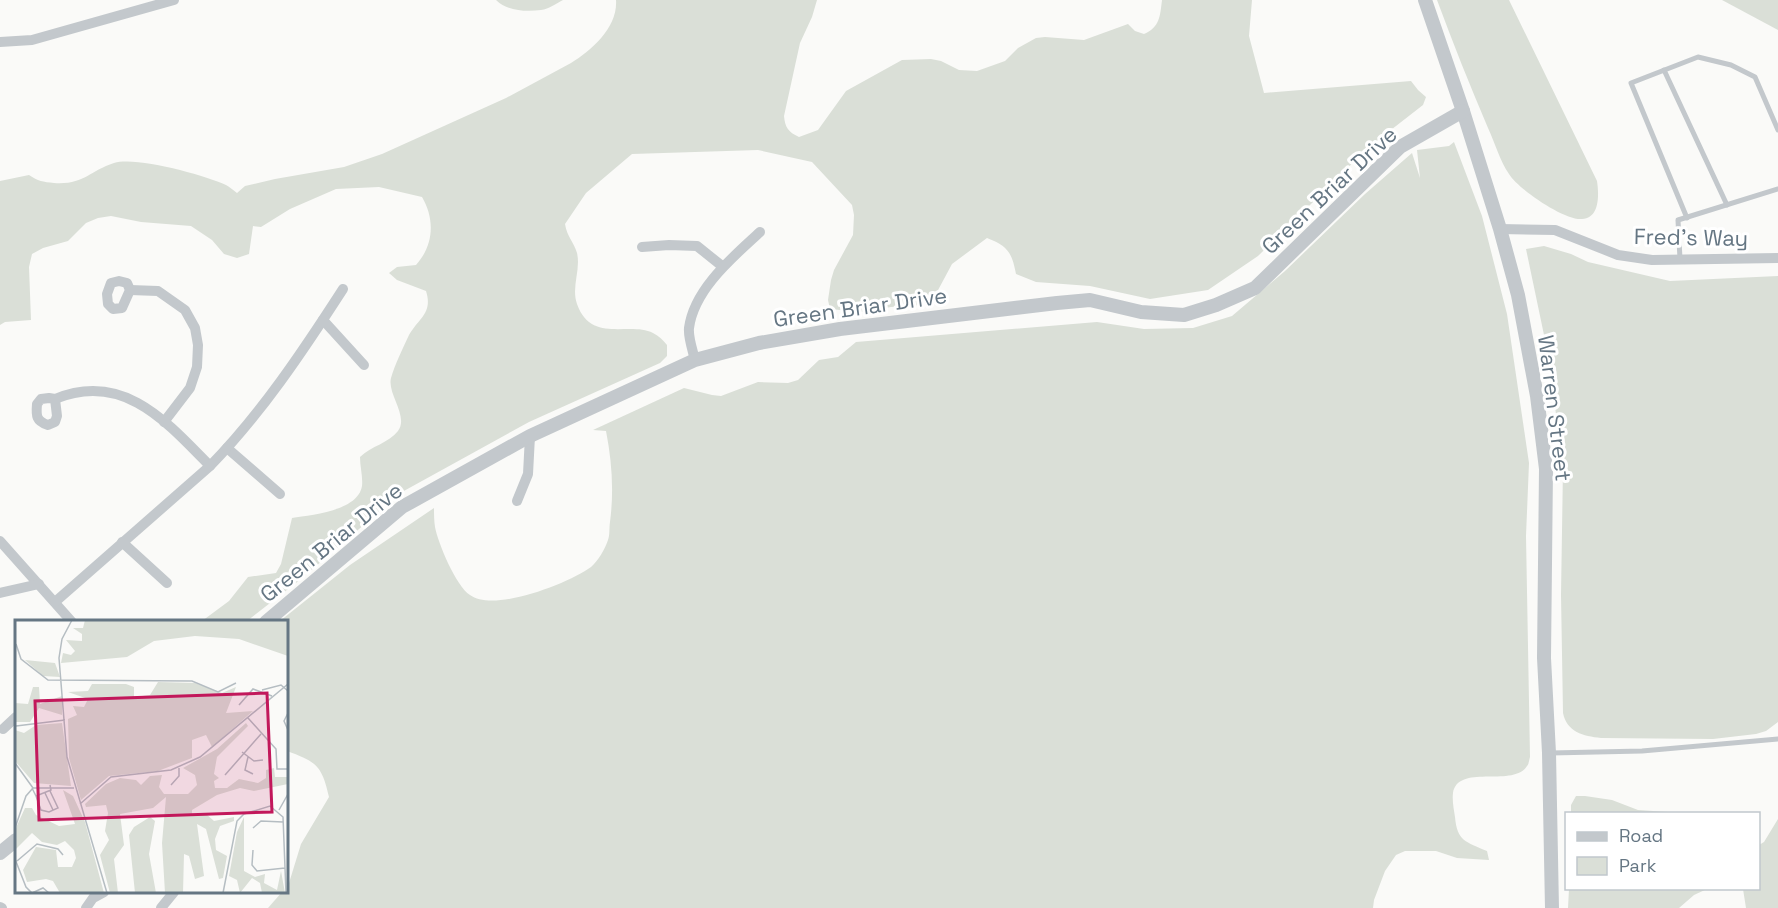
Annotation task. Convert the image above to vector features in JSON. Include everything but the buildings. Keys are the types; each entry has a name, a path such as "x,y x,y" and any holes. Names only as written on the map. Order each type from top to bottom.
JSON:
{"street":[{"path":"0,42 32,40 174,0"},
{"name":"Warren Street","path":"1425,0 1500,229 1518,296 1535,385 1546,469 1544,658 1549,753 1552,908"},
{"name":"Green Briar Drive","path":"267,620 402,507 530,436 695,360 759,343 840,328 1057,303 1090,300 1141,312 1184,315 1216,305 1255,288 1400,147 1463,111"},
{"name":"Fred's Way","path":"1500,229 1555,230 1618,255 1653,260 1778,258"},
{"path":"695,360 689,329 699,298 722,266 760,232"},
{"path":"642,247 697,246 722,266"},
{"path":"55,602 210,466 227,448 259,409 343,289"},
{"path":"130,290 158,291 185,310 195,327 198,345 197,366 190,388 164,422"},
{"path":"323,320 364,365"},
{"path":"55,399 71,392 94,390 117,393 144,406 210,466"},
{"path":"517,501 528,474 530,436"},
{"path":"227,448 280,494"},
{"path":"0,542 71,620"},
{"path":"122,542 167,583"},
{"path":"0,593 39,584"},
{"path":"3,729 15,718"},
{"path":"0,853 15,841"},
{"path":"86,908 93,898 101,893"},
{"path":"161,908 172,893"}],"lane":[{"path":"1687,218 1631,83 1698,57 1731,64 1755,77 1778,130"},
{"path":"1664,70 1727,205"},
{"path":"1680,260 1678,220 1778,189"},
{"path":"1549,753 1642,752 1778,739"}],"green space":[{"path":"496,0 563,0 544,9 529,11 511,9"},
{"path":"616,0 817,0 800,43 784,116 788,129 799,137 818,130 846,91 902,60 931,59 959,70 977,71 1005,61 1018,48 1036,38 1084,40 1128,24 1135,31 1144,34 1156,24 1160,16 1162,0 1252,0 1249,36 1264,93 1411,81 1426,97 1423,105 1369,147 1258,256 1208,290 1150,299 1090,286 1036,282 1016,274 1008,251 987,238 952,264 937,292 931,300 922,305 861,312 830,309 828,300 831,280 853,235 854,215 852,205 812,162 758,150 632,154 586,193 565,224 578,259 575,298 583,316 592,324 601,328 644,330 653,333 667,345 667,356 660,363 529,422 402,492 301,579 248,620 203,620 229,601 248,577 276,573 281,564 292,518 333,510 352,501 359,494 362,486 360,457 390,439 398,431 401,419 392,391 391,378 409,335 424,315 428,299 426,291 397,280 389,273 397,267 416,265 422,257 431,232 426,205 422,197 379,187 336,189 290,209 261,227 253,226 249,254 237,258 224,254 212,240 191,226 141,222 111,216 98,218 86,223 68,241 43,248 32,254 29,267 31,320 5,322 0,325 0,181 29,175 44,182 73,182 114,163 138,162 202,176 226,185 237,193 245,186 344,167 382,154 506,98 571,63 602,37 616,10"},
{"path":"1437,0 1509,0 1597,181 1597,204 1588,218 1574,218 1554,210 1522,188 1509,174 1500,158"},
{"path":"1722,0 1778,0 1778,30"},
{"path":"1454,142 1482,216 1507,314 1529,463 1526,536 1530,757 1528,765 1520,772 1465,779 1457,784 1453,793 1456,825 1460,836 1468,843 1487,851 1489,860 1457,858 1436,851 1405,851 1396,855 1385,871 1373,908 268,908 281,893 288,893 288,884 301,844 329,797 324,778 317,766 288,751 288,620 281,620 350,565 434,508 435,527 444,553 459,583 470,595 481,600 496,600 531,594 549,588 591,567 601,555 609,538 612,488 610,454 606,431 593,430 684,388 721,396 758,382 788,383 798,380 819,360 838,357 856,342 1097,322 1144,329 1193,328 1232,316 1285,271 1365,194 1412,153 1420,178 1417,150 1449,146"},
{"path":"1544,246 1588,262 1670,281 1778,276 1778,722 1766,731 1713,739 1601,738 1577,732 1568,725 1565,719 1563,713 1561,595 1563,467 1548,354 1526,249"},
{"path":"1576,796 1585,796 1612,800 1638,810 1668,812 1571,812 1571,805"},
{"path":"1778,819 1778,908 1746,908 1743,890 1760,890 1760,844 1764,842"},
{"path":"1569,890 1705,890 1694,895 1679,908 1568,908"}]}
